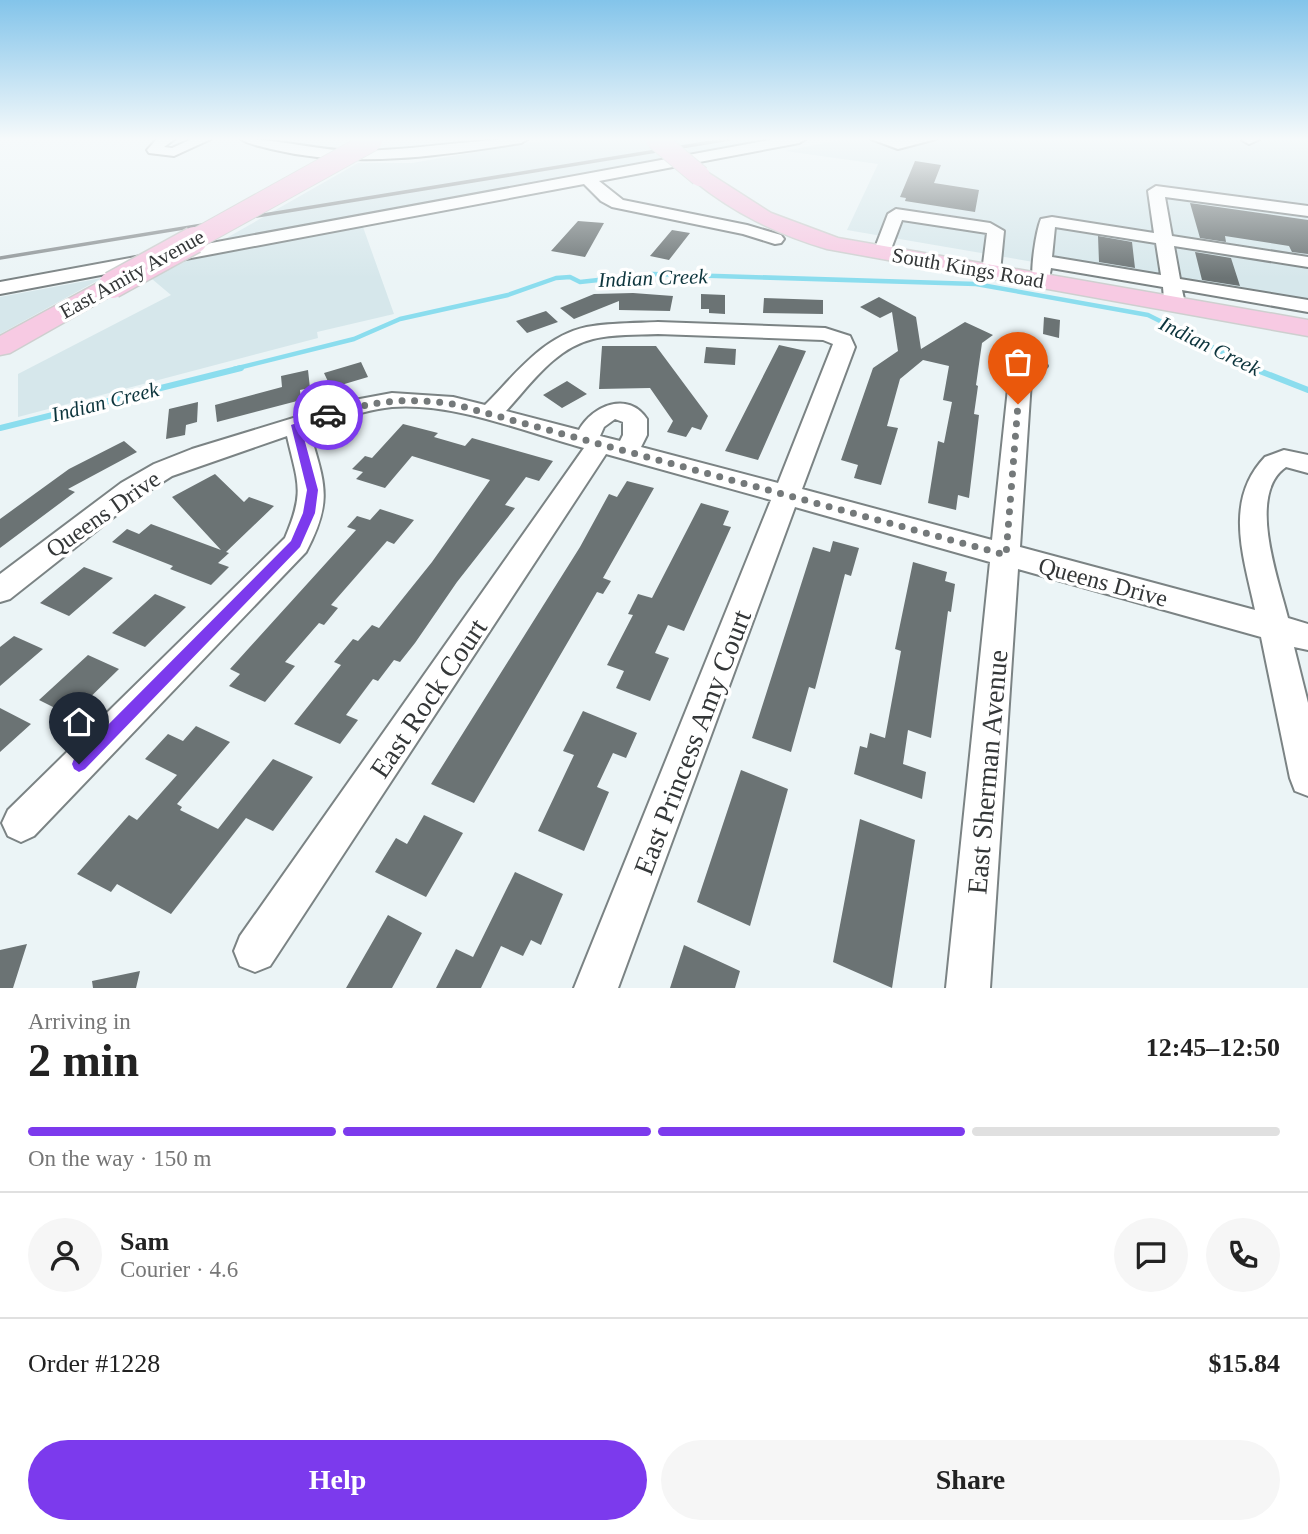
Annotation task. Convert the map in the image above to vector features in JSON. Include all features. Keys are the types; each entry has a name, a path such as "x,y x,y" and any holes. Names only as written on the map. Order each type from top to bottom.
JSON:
{"main road":[{"name":"East Amity Avenue","path":"0,347 292,185"},
{"name":"South Kings Road","path":"711,185 730,200 772,224 824,241 991,272 1041,271 1173,293 1303,320"}],"street":[{"path":"0,288 550,185"},
{"path":"595,185 607,198 618,204 747,230 775,239"},
{"path":"1284,302 1173,293 1156,191 1308,211"},
{"path":"882,253 896,214 990,228 996,231 991,272"},
{"path":"1041,271 1047,223 1052,222 1308,262"},
{"path":"1264,255 1284,302 1303,320"},
{"name":"East Princess Amy Court","path":"490,414 547,354 572,339 592,332 658,328 851,337 844,347 596,988"},
{"name":"East Sherman Avenue","path":"968,988 1020,379 1035,366"},
{"name":"Queens Drive","path":"0,590 113,502 163,470 201,455 357,406 392,400 422,400 453,404 1308,637"},
{"path":"21,823 296,544 309,513 313,490 296,425"},
{"name":"East Rock Court","path":"256,951 604,445"},
{"path":"1308,464 1290,458 1279,459 1272,464 1254,500 1252,528 1308,778"}],"shaded area":[{"path":"319,185 520,185 223,240"},
{"path":"868,185 1308,185 1308,309 847,230"},
{"path":"363,227 394,314 317,332 318,338 18,417 18,374 171,295 152,279 183,261"},
{"path":"102,278 0,334 0,297"}],"building":[{"path":"905,185 948,185 979,190 975,212 905,201 906,198 900,197"},
{"path":"1190,203 1308,220 1308,254 1292,252 1289,246 1225,236 1226,242 1200,238"},
{"path":"578,221 604,223 585,257 551,251"},
{"path":"672,230 690,233 669,260 650,256"},
{"path":"1098,236 1132,242 1135,268 1099,262"},
{"path":"1195,252 1231,258 1240,286 1202,280"},
{"path":"594,294 673,296 670,311 619,310 619,301 574,319 560,308"},
{"path":"701,294 725,295 725,314 709,313 709,309 701,309"},
{"path":"879,297 916,317 921,349 965,322 993,335 982,343 974,414 979,415 969,498 958,495 956,510 928,503 938,441 944,443 952,402 943,400 949,366 923,360 900,379 887,426 898,428 881,485 854,478 858,465 841,460 873,368 898,351 892,312 880,318 860,307"},
{"path":"764,298 823,300 823,314 763,313"},
{"path":"546,311 558,322 527,333 516,321"},
{"path":"1044,317 1060,320 1059,338 1043,334"},
{"path":"779,345 806,351 758,460 725,451"},
{"path":"602,346 656,346 708,416 701,430 692,427 686,437 667,432 673,421 650,388 599,389"},
{"path":"706,347 736,349 735,365 704,363"},
{"path":"361,362 368,377 331,388 324,373"},
{"path":"308,370 310,388 300,390 301,400 217,422 215,405 282,387 281,376"},
{"path":"567,381 587,394 562,408 543,395"},
{"path":"198,402 197,422 186,425 185,435 166,439 169,409"},
{"path":"403,424 438,433 434,437 465,446 472,438 553,461 539,481 526,477 505,505 515,508 457,582 415,643 400,662 394,660 378,681 373,679 346,715 358,720 340,744 294,724 341,665 334,662 353,639 358,641 372,625 379,628 432,562 490,480 412,456 385,488 356,479 363,472 352,469 365,456 372,458"},
{"path":"124,441 137,452 68,489 75,492 0,548 0,519 69,469"},
{"path":"215,474 244,502 249,497 274,506 226,552 229,553 218,563 229,567 211,585 170,569 173,566 112,542 127,529 139,534 151,524 221,550 172,497"},
{"path":"627,481 654,488 603,578 611,581 603,594 597,592 474,803 431,784 580,547 609,494 617,497"},
{"path":"701,503 729,511 723,525 731,527 684,631 668,625 655,653 669,658 650,701 616,688 624,671 607,665 633,615 628,614 638,594 652,598"},
{"path":"380,509 414,520 394,544 387,541 331,605 338,608 324,625 319,623 285,662 295,666 265,702 229,686 240,674 230,669 356,530 347,527 357,516 370,520"},
{"path":"833,541 859,548 851,576 845,574 815,689 809,687 791,752 752,738 813,547 830,552"},
{"path":"913,562 947,572 945,581 955,584 951,612 948,611 931,738 908,730 903,764 926,772 922,799 854,774 860,746 867,748 870,733 885,738 901,651 895,649"},
{"path":"84,567 113,578 69,616 40,603"},
{"path":"155,594 186,607 145,647 112,633"},
{"path":"14,636 43,649 0,686 0,647"},
{"path":"88,655 119,669 71,716 39,700"},
{"path":"0,708 31,724 0,752"},
{"path":"583,711 637,733 626,758 613,753 597,787 609,792 584,851 538,831 574,755 563,751"},
{"path":"196,726 230,742 177,804 182,807 180,810 218,829 273,759 313,777 273,831 246,818 171,914 117,884 111,892 77,874 129,815 137,820 177,775 145,759 168,734 183,741"},
{"path":"741,770 788,789 750,926 697,902"},
{"path":"424,815 463,833 426,897 375,872 396,838 407,844"},
{"path":"860,819 915,840 892,988 833,962"},
{"path":"515,872 563,894 541,945 531,940 523,956 501,946 481,988 436,988 456,949 473,957"},
{"path":"388,915 422,933 392,988 346,988"},
{"path":"27,944 13,988 0,988 0,950"},
{"path":"684,945 740,971 735,988 670,988"},
{"path":"140,971 136,988 93,988 92,981"}],"waterway":[{"name":"Indian Creek","path":"234,369 354,339 400,319 508,295 556,278 570,277 580,282 653,274 976,284 1148,315 1256,369"},
{"name":"Indian Creek","path":"0,428 241,368"},
{"name":"Indian Creek","path":"1252,368 1308,390"}],"railway":[{"path":"0,258 447,185"}],"way so far":[{"path":"328,415 357,406 392,400 453,404 1006,555 1018,404"}],"route":[{"path":"79,764 296,544 309,513 313,490 296,425 328,415"}]}
